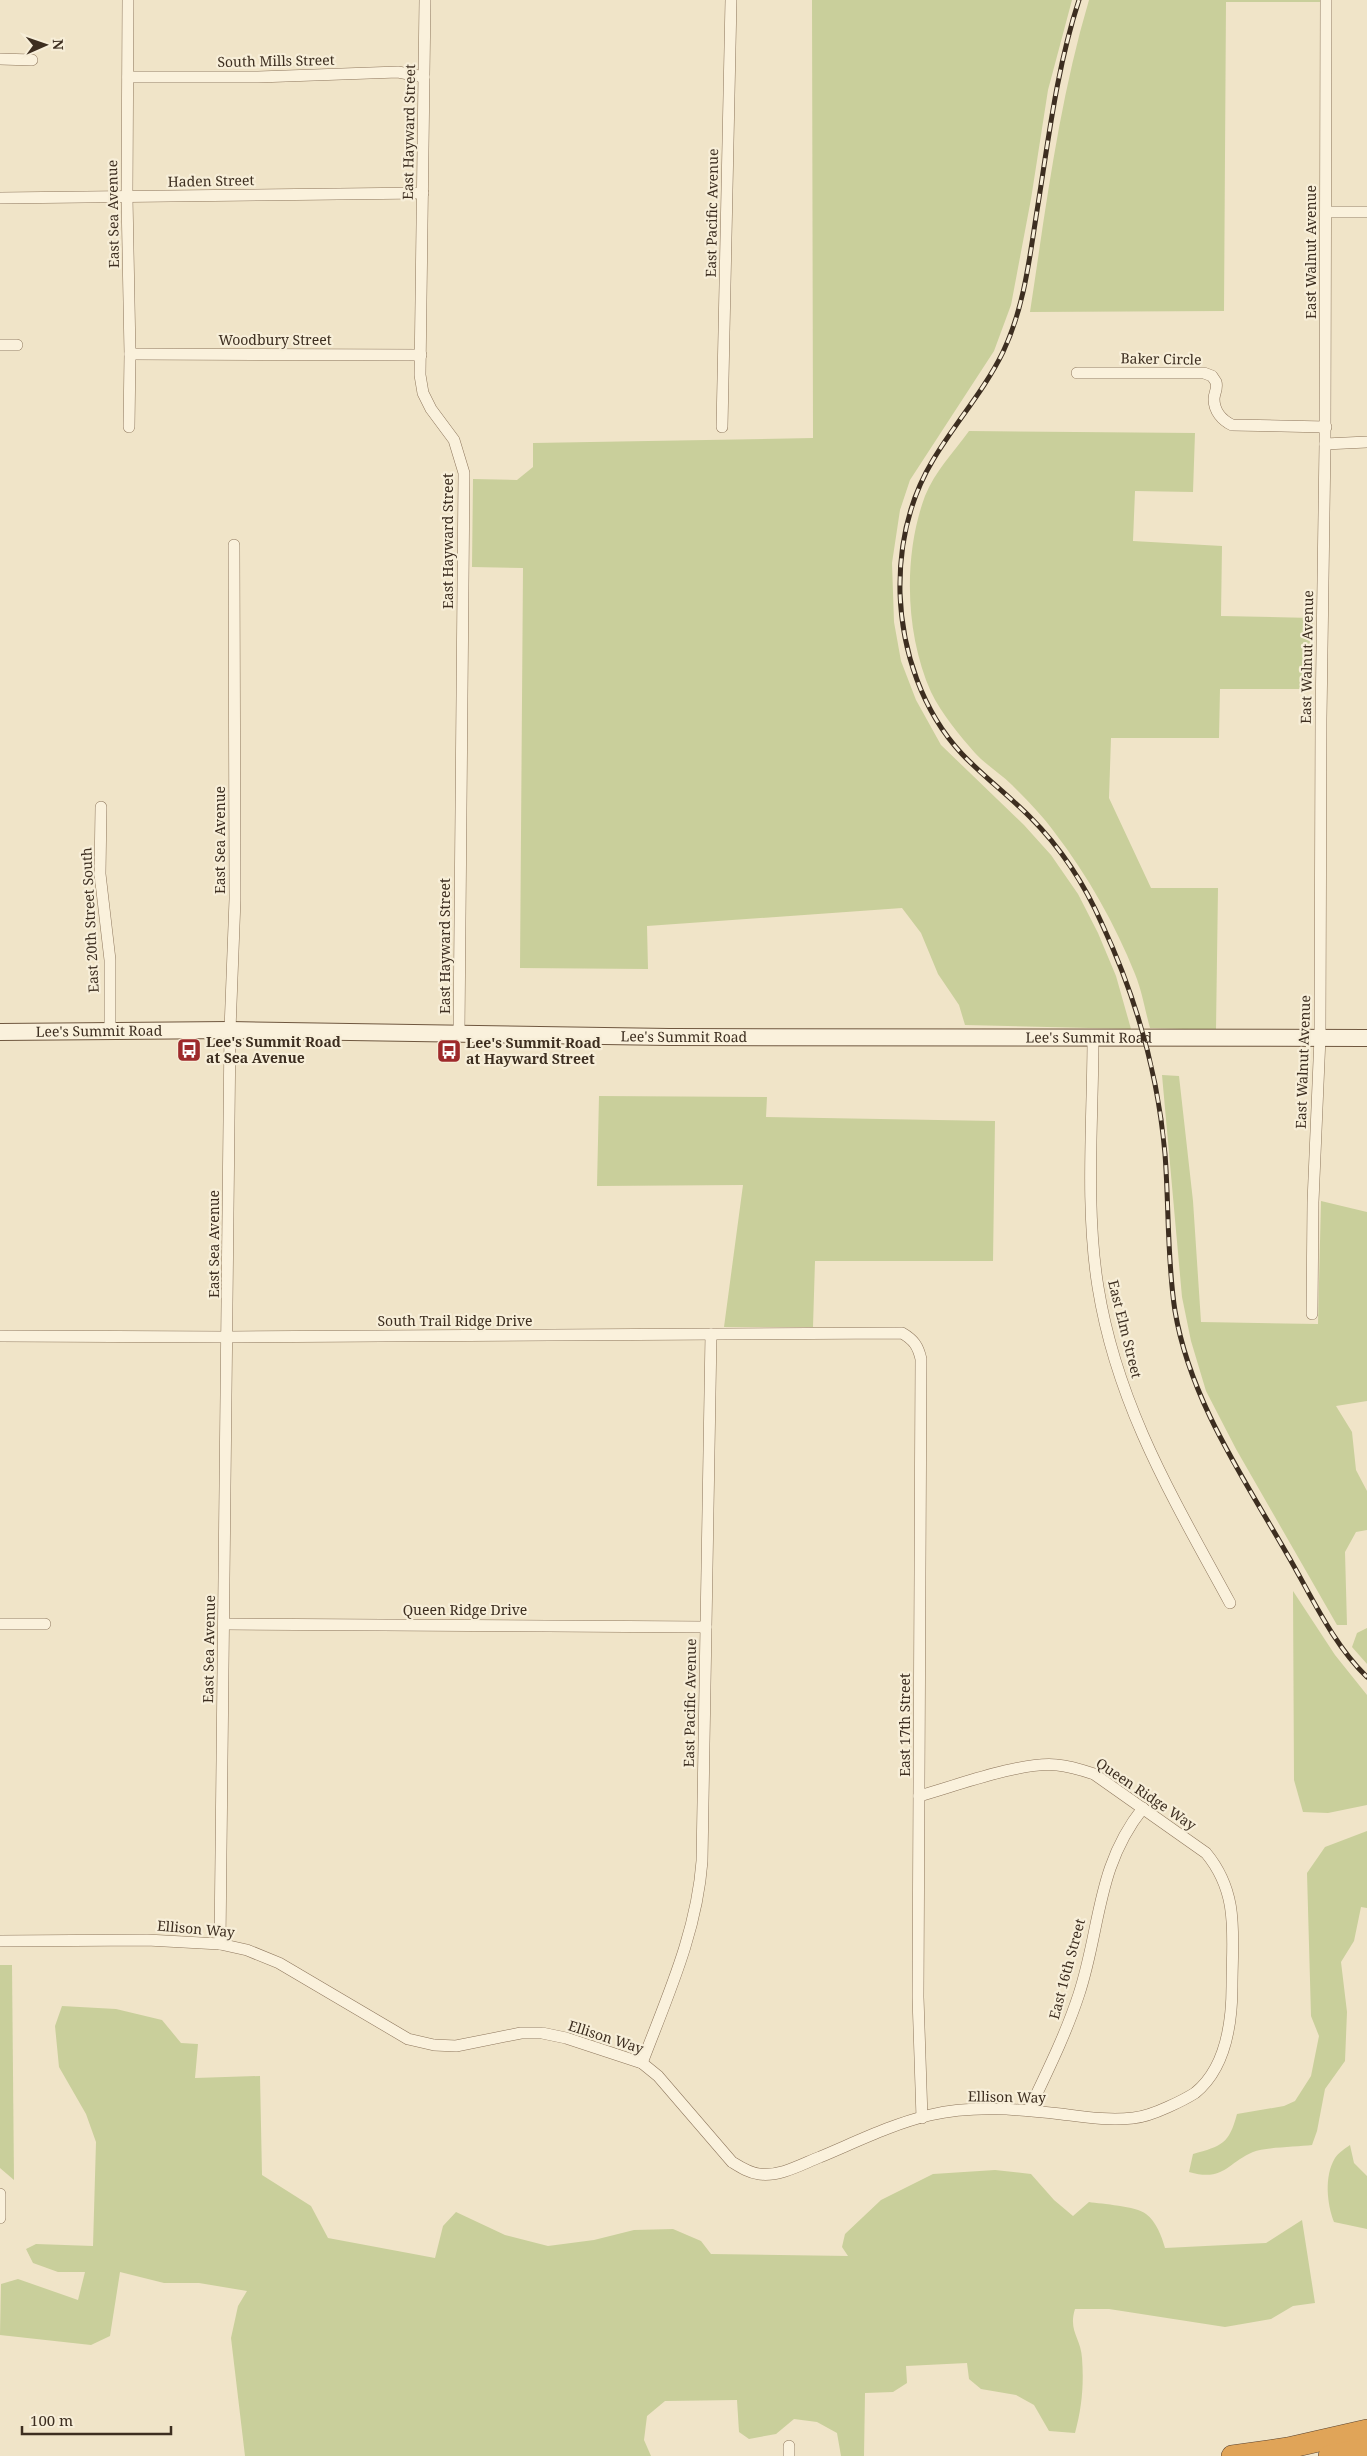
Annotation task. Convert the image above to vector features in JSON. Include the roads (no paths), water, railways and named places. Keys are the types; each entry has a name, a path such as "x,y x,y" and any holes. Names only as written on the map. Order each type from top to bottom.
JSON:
{"highway":[{"path":"1232,2456 1288,2448 1367,2430"},
{"path":"1329,2456 1367,2448"}],"main road":[{"name":"Lee's Summit Road","path":"0,1032 230,1030 669,1037 1367,1038"}],"street":[{"name":"East Sea Avenue","path":"128,0 129,427"},
{"name":"East Hayward Street","path":"424,0 420,376 423,393 431,409 454,440 464,473 459,1034"},
{"name":"East Pacific Avenue","path":"722,427 731,0"},
{"name":"East Walnut Avenue","path":"1312,1314 1313,1202 1320,1037 1321,728 1326,444 1326,0"},
{"path":"0,59 32,60"},
{"name":"South Mills Street","path":"128,77 258,77 398,72 424,77"},
{"name":"Haden Street","path":"0,198 423,194"},
{"path":"1326,212 1367,212"},
{"path":"0,345 17,345"},
{"name":"Woodbury Street","path":"130,354 421,355"},
{"name":"Baker Circle","path":"1077,373 1204,373 1212,376 1216,382 1214,399 1216,411 1224,421 1232,426 1326,427"},
{"path":"1326,444 1367,442"},
{"name":"East Sea Avenue","path":"220,1944 230,1030 235,899 234,545"},
{"name":"East 20th Street South","path":"101,807 100,874 110,960 110,1031"},
{"name":"East Elm Street","path":"1093,1037 1092,1233 1098,1287 1112,1351 1132,1413 1156,1466 1230,1603"},
{"name":"South Trail Ridge Drive","path":"0,1336 228,1337 902,1333 908,1337"},
{"name":"East Pacific Avenue","path":"642,2063 689,1937 700,1892 711,1334"},
{"name":"East 17th Street","path":"908,1337 918,1347 921,1359 918,1997 922,2118"},
{"path":"0,1624 46,1624"},
{"name":"Queen Ridge Drive","path":"224,1624 706,1627"},
{"name":"Queen Ridge Way","path":"919,1796 1027,1766 1055,1764 1094,1774 1206,1853 1218,1866 1228,1887 1232,1914 1230,2028 1224,2048 1213,2071 1195,2092"},
{"name":"East 16th Street","path":"1030,2110 1067,2029 1079,1994 1092,1948 1101,1894 1110,1866 1128,1827 1143,1808"},
{"name":"Ellison Way","path":"0,1941 147,1940 220,1944 247,1950 279,1963 408,2039 456,2046 521,2033 566,2038 642,2063 658,2076 732,2162 743,2169 760,2174 781,2173 895,2126 922,2118 975,2109 1030,2110 1111,2120 1134,2118 1151,2115 1195,2092"},
{"path":"0,2194 0,2218"}],"railway":[{"path":"1079,0 1058,80 1028,269 1016,320 995,366 933,460 918,491 907,524 900,576 905,637 910,658 925,699 948,737 962,754 1022,809 1052,841 1080,881 1102,924 1125,979 1144,1036 1151,1065 1162,1124 1165,1154 1172,1292 1182,1344 1193,1376 1205,1407 1236,1467 1323,1618 1354,1664 1367,1677"}],"place":[{"name":"Lee's Summit Road at Sea Avenue","path":"189,1050"},
{"name":"Lee's Summit Road at Hayward Street","path":"449,1051"}]}
